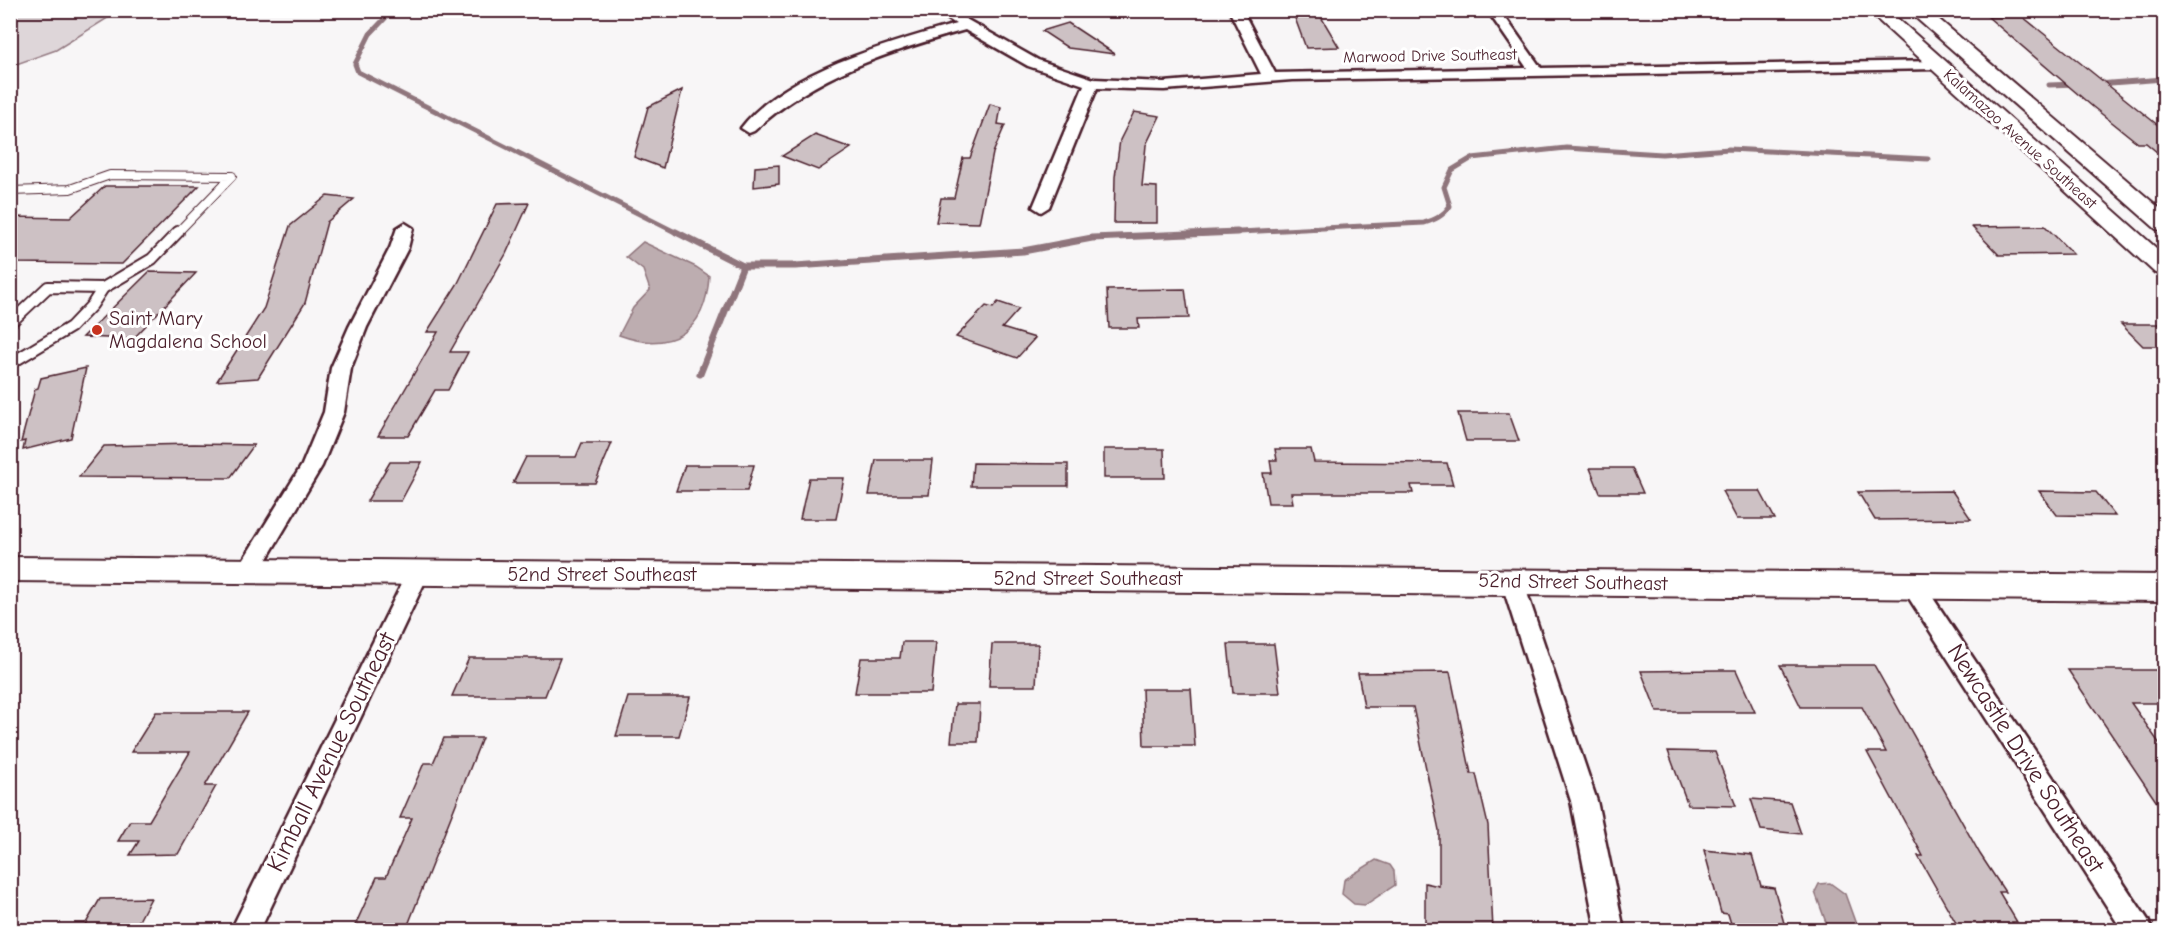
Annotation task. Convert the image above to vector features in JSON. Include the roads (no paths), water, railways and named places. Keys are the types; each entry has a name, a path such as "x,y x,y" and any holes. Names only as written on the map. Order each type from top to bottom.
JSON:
{"main road":[{"name":"Kalamazoo Avenue Southeast","path":"1876,10 2164,268"},
{"name":"Kalamazoo Avenue Southeast","path":"1916,10 2164,224"},
{"path":"1938,65 1958,73 1998,104 2027,106"},
{"path":"2015,134 2036,134 2050,138 2106,174"},
{"name":"52nd Street Southeast","path":"10,570 1512,581 2163,589"}],"street":[{"name":"Marwood Drive Southeast","path":"940,10 1033,63 1092,83 1164,86 1270,78 1938,65"},
{"path":"1235,10 1270,78"},
{"path":"1493,10 1538,72"},
{"path":"749,128 764,112 837,69 905,43 965,26"},
{"path":"1041,207 1092,83"},
{"path":"248,571 312,466 334,412 341,368 358,327 399,248 405,228"},
{"name":"Kimball Avenue Southeast","path":"245,930 417,573"},
{"path":"1512,581 1584,801 1610,930"},
{"name":"Newcastle Drive Southeast","path":"1913,586 2138,930"}],"lane":[{"path":"10,191 70,189 100,178 117,175 232,176 152,259 103,288 92,305 71,327 11,364"},
{"path":"10,323 48,287 103,288"},
{"path":"10,353 15,353 11,364"}],"waterway":[{"path":"393,10 370,34 355,64 358,72 679,234"},
{"path":"2097,84 2164,79"},
{"path":"2049,85 2076,84"},
{"path":"1200,234 1424,223 1439,217 1450,206 1444,187 1452,170 1472,158 1566,148 1662,154 1729,149 1928,159"},
{"path":"676,232 743,266"},
{"path":"743,266 795,266 1023,251 1092,238 1237,232"},
{"path":"700,374 743,266"}],"place":[{"name":"Saint Mary Magdalena School","path":"97,330"}]}
